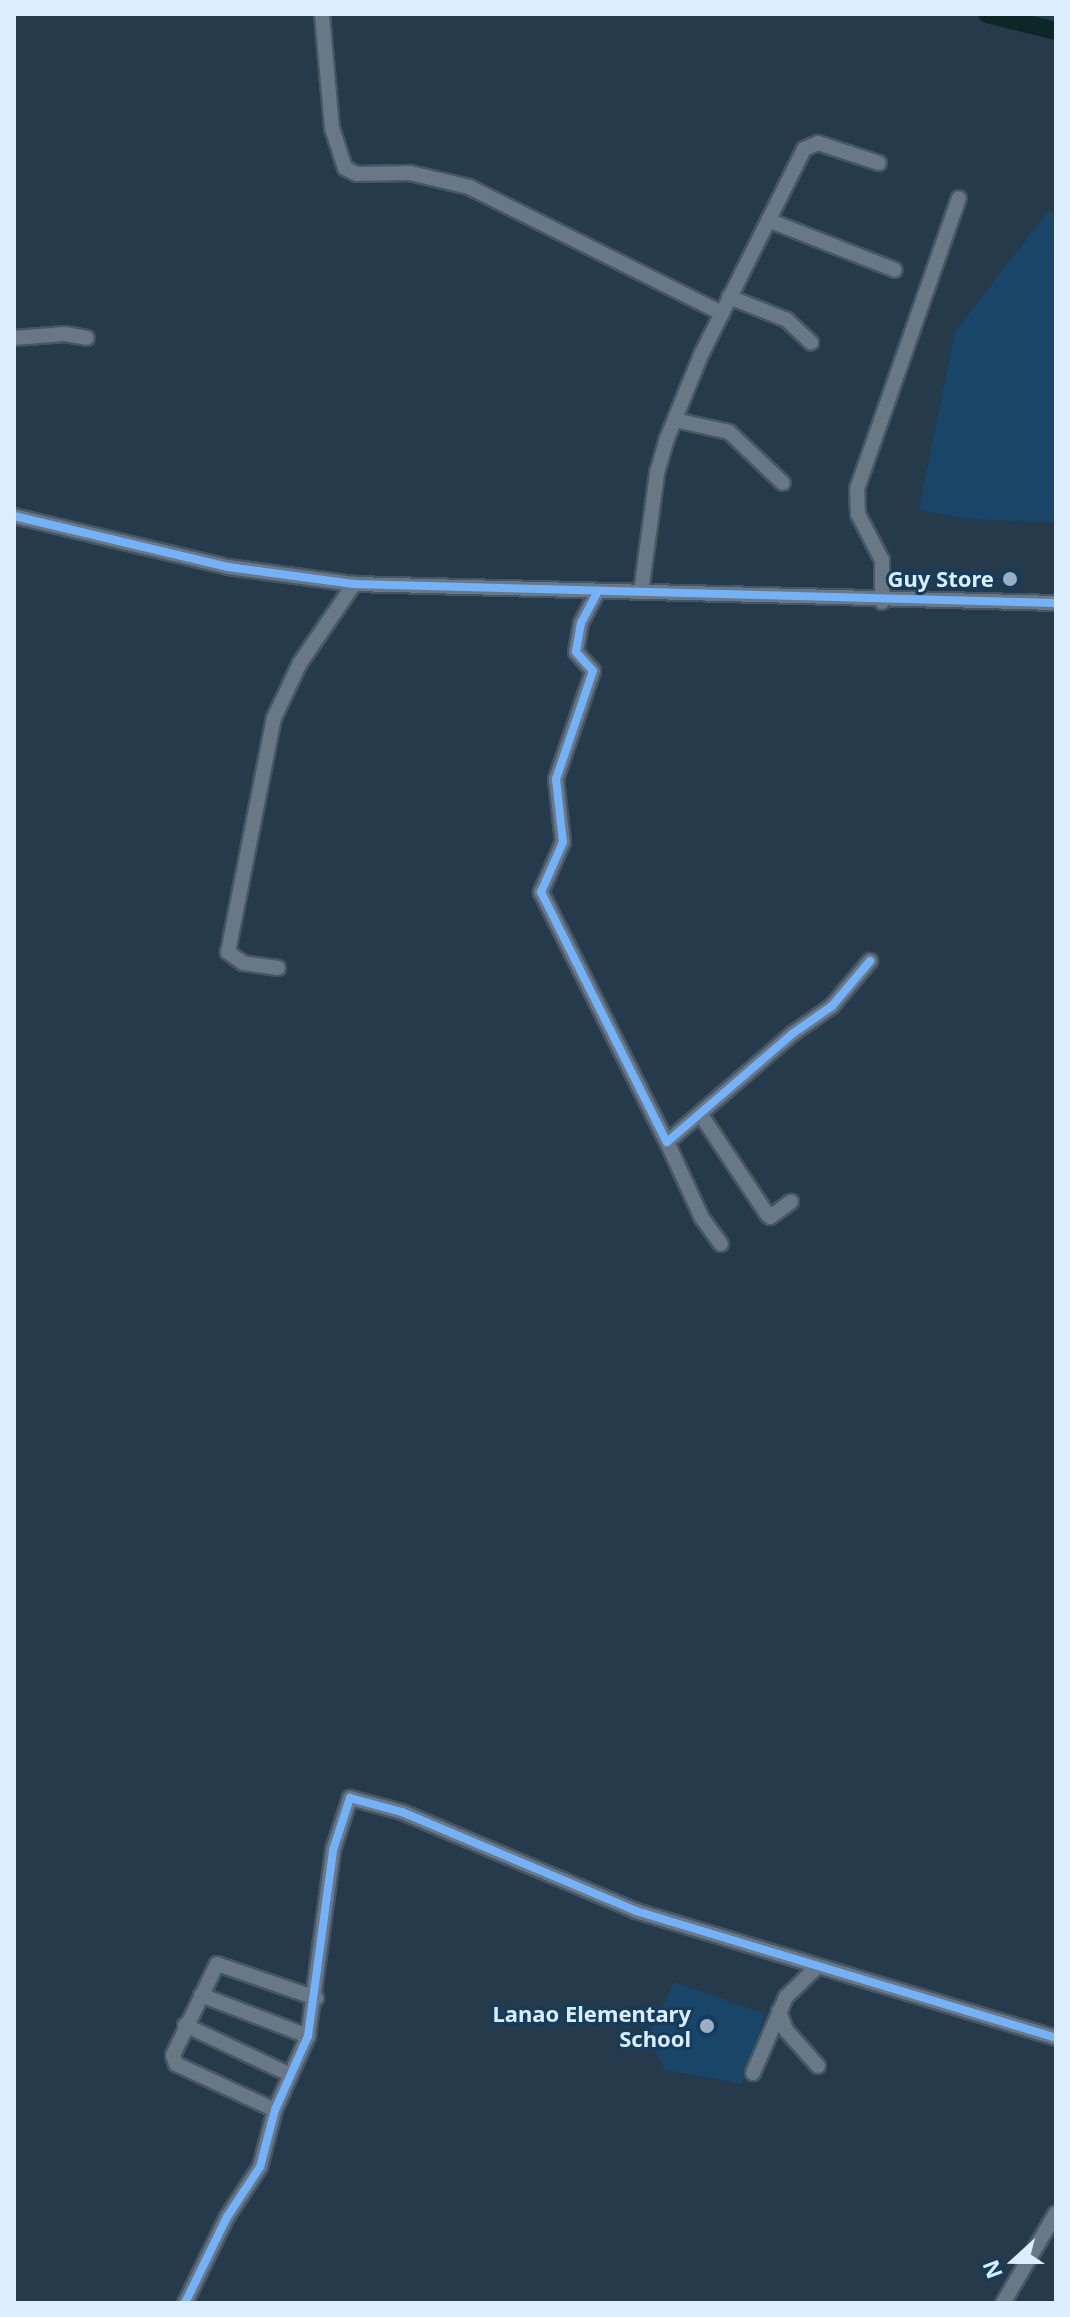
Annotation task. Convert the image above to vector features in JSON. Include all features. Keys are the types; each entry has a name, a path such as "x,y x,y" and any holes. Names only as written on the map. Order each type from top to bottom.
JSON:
{"street":[{"path":"322,14 332,128 345,168 357,174 410,173 469,187 722,313"},
{"path":"641,592 657,473 675,420 729,297 768,220 812,142 879,163"},
{"path":"882,602 882,560 858,514 857,489 959,198"},
{"path":"768,220 895,270"},
{"path":"729,297 760,305 811,342"},
{"path":"14,338 65,334 87,338"},
{"path":"675,420 729,432 783,483"},
{"path":"14,516 228,567 354,584 882,602 1056,603"},
{"path":"278,968 243,963 228,952 274,718 300,663 354,584"},
{"path":"598,591 581,623 576,652 593,671 556,779 563,842 541,892 702,1218 721,1244"},
{"path":"667,1142 792,1034 832,1006 870,961"},
{"path":"701,1115 770,1217 791,1202"},
{"path":"185,2303 209,2250 260,2167 275,2110 308,2036 316,1998 333,1850 343,1808 355,1796 636,1911 816,1968 1056,2038"},
{"path":"275,2110 174,2062 185,2025 220,1963 316,1998"},
{"path":"753,2073 779,2011 816,1968"},
{"path":"201,1995 308,2036"},
{"path":"779,2011 786,2030 818,2066"},
{"path":"185,2025 291,2075"},
{"path":"1003,2303 1056,2213"}],"shaded area":[{"path":"1049,210 1056,215 1056,522 968,519 919,510 955,332"},
{"name":"Lanao Elementary School","path":"674,1982 765,2014 742,2084 665,2070 648,2038"}],"waterway":[{"path":"987,14 1056,31"}],"cycle path":[{"path":"14,516 228,567 354,584 1056,603"},
{"path":"598,591 581,623 576,652 593,671 556,779 563,842 541,892 667,1142 792,1034 832,1006 870,961"},
{"path":"185,2303 227,2217 260,2167 275,2110 308,2036 333,1850 350,1798 402,1812 636,1911 1056,2038"}],"place":[{"name":"Guy Store","path":"1010,579"},
{"name":"Lanao Elementary School","path":"707,2026"}]}
